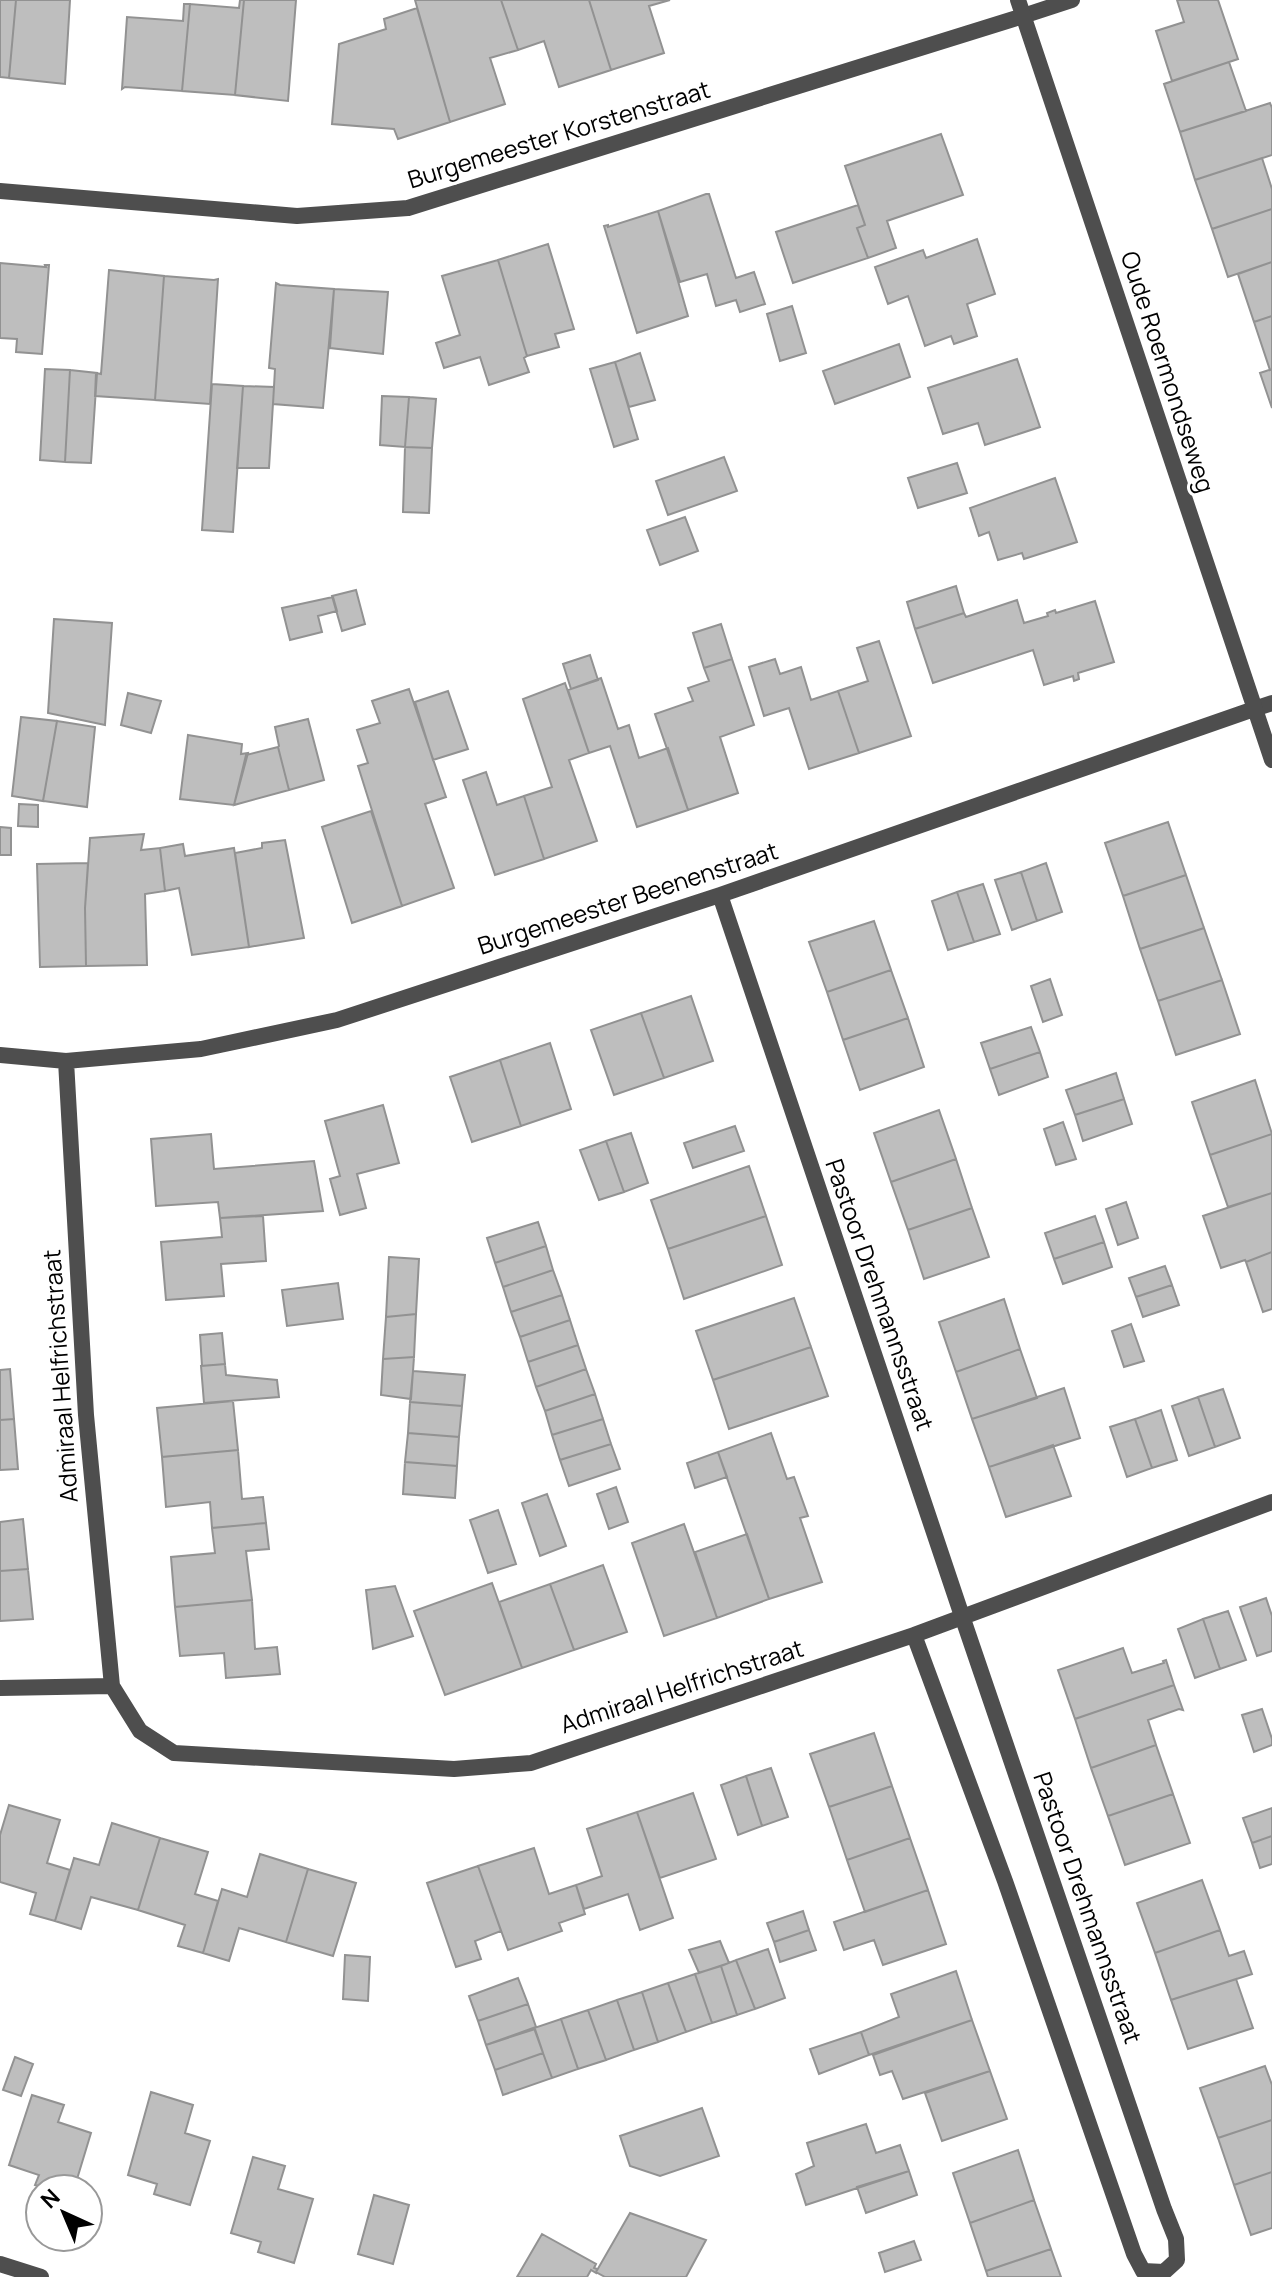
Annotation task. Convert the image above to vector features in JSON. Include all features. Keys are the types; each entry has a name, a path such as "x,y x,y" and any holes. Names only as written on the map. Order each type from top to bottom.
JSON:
{"street":[{"name":"Burgemeester Korstenstraat","path":"0,191 297,216 408,208 1020,8 1072,0"},
{"name":"Oude Roermondseweg","path":"1020,8 1272,760"},
{"name":"Burgemeester Beenenstraat","path":"0,1055 66,1061 201,1049 337,1020 720,895 1272,703"},
{"name":"Pastoor Drehmannsstraat","path":"720,895 962,1616 1176,2239 1177,2260 1164,2272 1143,2271 1134,2254 1005,1881 914,1635"},
{"name":"Admiraal Helfrichstraat","path":"66,1061 86,1415 112,1686 140,1731 174,1753 454,1769 531,1763 914,1635 1272,1502"},
{"path":"0,1688 112,1686"},
{"path":"0,2264 41,2277"}],"building":[{"path":"0,0 16,0 9,78 0,77"},
{"path":"16,0 70,0 65,84 9,78"},
{"path":"240,0 244,0 235,95 182,91 190,4 239,8"},
{"path":"244,0 296,0 288,101 235,95"},
{"path":"415,0 501,0 518,50 490,58 505,104 450,122"},
{"path":"501,0 589,0 611,70 559,87 544,41 518,50"},
{"path":"589,0 670,0 649,6 664,53 611,70"},
{"path":"1177,0 1218,0 1238,59 1172,81 1156,31 1184,22"},
{"path":"184,4 190,4 182,91 122,89 127,17 183,21"},
{"path":"417,8 450,122 398,139 394,129 332,124 339,44 386,29 384,19"},
{"path":"1229,62 1246,111 1180,132 1164,84"},
{"path":"1270,103 1272,155 1195,180 1180,132"},
{"path":"941,134 963,195 887,221 896,248 868,258 857,228 865,225 845,166"},
{"path":"1262,158 1272,189 1272,209 1212,229 1195,180"},
{"path":"709,194 736,278 754,272 765,304 740,312 736,300 716,306 707,274 680,282 658,211"},
{"path":"858,205 865,225 857,228 868,258 793,283 776,232"},
{"path":"1272,209 1272,262 1228,277 1212,229"},
{"path":"658,211 688,316 637,333 604,226"},
{"path":"977,239 995,294 967,304 977,336 954,344 951,336 925,346 908,296 888,304 875,267 923,250 926,258"},
{"path":"548,244 574,329 555,334 559,347 527,356 498,260"},
{"path":"498,260 529,372 489,385 480,357 444,368 436,343 460,335 442,276"},
{"path":"1272,262 1272,316 1254,322 1238,274"},
{"path":"0,263 49,265 42,354 16,352 17,339 0,338"},
{"path":"109,270 164,276 155,400 95,396 96,373 101,374"},
{"path":"164,276 218,279 210,404 155,400"},
{"path":"276,283 334,289 323,408 273,404 275,369 269,368"},
{"path":"334,289 388,292 383,354 330,348"},
{"path":"792,306 806,353 780,361 767,314"},
{"path":"1272,316 1272,369 1270,370 1254,322"},
{"path":"899,344 910,377 835,404 823,371"},
{"path":"640,353 655,400 629,407 615,362"},
{"path":"1017,359 1040,427 985,445 978,423 943,434 928,388"},
{"path":"615,362 638,439 614,447 590,369"},
{"path":"45,369 70,370 65,462 40,460"},
{"path":"1272,369 1272,408 1260,373"},
{"path":"70,370 97,373 91,463 65,462"},
{"path":"212,384 243,386 233,532 202,530"},
{"path":"243,386 274,387 269,468 237,468"},
{"path":"382,396 409,397 405,447 380,445"},
{"path":"409,397 436,399 432,448 405,447"},
{"path":"405,447 432,448 429,513 403,512"},
{"path":"724,457 737,491 668,515 656,481"},
{"path":"957,463 967,493 918,508 908,478"},
{"path":"1055,478 1077,542 1024,559 1022,553 998,560 989,532 979,536 970,508"},
{"path":"685,517 698,551 660,565 647,530"},
{"path":"956,586 964,613 915,629 907,602"},
{"path":"356,590 365,624 342,631 332,596"},
{"path":"333,597 337,611 318,616 322,632 290,640 282,608"},
{"path":"1017,600 1024,623 1048,616 1047,613 1055,610 1056,613 1095,601 1114,662 1078,673 1079,679 1074,681 1073,676 1044,685 1033,650 933,683 915,629 964,613 966,617"},
{"path":"54,619 112,623 105,725 48,713"},
{"path":"721,624 732,659 704,668 693,633"},
{"path":"879,641 911,736 859,753 838,691 868,681 857,648"},
{"path":"590,655 598,680 571,689 563,664"},
{"path":"732,659 754,725 720,737 738,793 688,810 655,714 693,701 688,688 709,681 704,668"},
{"path":"775,659 780,674 801,667 811,700 838,691 859,753 809,769 789,708 764,716 749,667"},
{"path":"601,678 618,729 629,725 639,758 668,748 688,810 637,827 610,746 589,753 568,690"},
{"path":"565,683 589,753 569,760 597,841 544,859 524,796 552,787 523,699"},
{"path":"409,689 446,797 425,804 454,888 402,906 358,766 368,763 357,730 380,723 372,701"},
{"path":"448,691 468,749 433,760 415,702"},
{"path":"128,693 161,701 151,733 121,725"},
{"path":"21,717 57,721 43,801 12,796"},
{"path":"308,719 324,780 289,790 275,727"},
{"path":"57,721 95,727 87,807 43,801"},
{"path":"188,735 242,744 241,754 248,753 234,805 180,799"},
{"path":"278,747 289,790 234,805 246,755"},
{"path":"486,772 497,805 524,796 544,859 495,875 463,780"},
{"path":"19,804 38,805 38,827 18,826"},
{"path":"371,811 402,906 352,923 322,827"},
{"path":"1168,822 1186,875 1123,896 1105,843"},
{"path":"0,827 11,828 11,855 0,855"},
{"path":"144,834 141,850 160,848 165,891 145,894 147,965 86,966 85,908 90,838"},
{"path":"285,840 304,938 249,947 235,853 262,848 262,843"},
{"path":"183,844 185,856 234,848 249,947 192,955 179,888 165,891 160,848"},
{"path":"88,863 86,966 40,967 37,864"},
{"path":"1046,863 1062,912 1037,921 1021,872"},
{"path":"1021,872 1037,921 1012,930 995,880"},
{"path":"1186,875 1204,928 1140,949 1123,896"},
{"path":"983,884 1000,934 974,942 957,892"},
{"path":"957,892 974,942 948,950 932,901"},
{"path":"874,921 891,970 827,992 809,942"},
{"path":"1204,928 1222,980 1158,1001 1140,949"},
{"path":"891,970 908,1018 843,1040 827,992"},
{"path":"1050,979 1062,1015 1043,1022 1031,986"},
{"path":"1222,980 1240,1034 1176,1055 1158,1001"},
{"path":"691,996 713,1061 664,1078 641,1013"},
{"path":"641,1013 664,1078 614,1095 591,1030"},
{"path":"908,1018 924,1067 860,1090 843,1040"},
{"path":"1031,1027 1040,1052 990,1069 981,1043"},
{"path":"550,1043 571,1109 521,1126 500,1060"},
{"path":"1040,1052 1048,1077 999,1095 990,1069"},
{"path":"500,1060 521,1126 472,1142 450,1077"},
{"path":"1116,1073 1124,1099 1075,1115 1066,1090"},
{"path":"1255,1080 1272,1134 1210,1155 1192,1102"},
{"path":"1124,1099 1132,1124 1083,1141 1075,1115"},
{"path":"383,1105 399,1163 357,1174 366,1208 340,1215 330,1179 340,1176 325,1121"},
{"path":"939,1110 956,1159 891,1182 874,1133"},
{"path":"1063,1122 1076,1159 1056,1165 1044,1129"},
{"path":"735,1126 744,1151 693,1168 684,1143"},
{"path":"631,1133 648,1183 624,1192 606,1141"},
{"path":"211,1134 214,1169 314,1161 323,1211 220,1218 218,1202 156,1206 151,1139"},
{"path":"1272,1134 1272,1193 1228,1207 1210,1155"},
{"path":"606,1141 624,1192 599,1200 580,1150"},
{"path":"956,1159 972,1208 908,1230 891,1182"},
{"path":"749,1166 766,1216 668,1249 651,1200"},
{"path":"1272,1193 1272,1252 1221,1268 1203,1216"},
{"path":"1126,1202 1138,1238 1118,1245 1106,1209"},
{"path":"972,1208 989,1257 924,1279 908,1230"},
{"path":"263,1216 266,1261 221,1264 224,1296 166,1300 161,1242 222,1237 220,1218"},
{"path":"766,1216 782,1265 684,1299 668,1249"},
{"path":"1095,1216 1104,1242 1054,1259 1045,1233"},
{"path":"538,1222 546,1246 495,1263 487,1238"},
{"path":"1104,1242 1112,1267 1063,1284 1054,1259"},
{"path":"546,1246 553,1270 503,1287 495,1263"},
{"path":"1272,1252 1272,1309 1263,1312 1246,1262"},
{"path":"389,1257 419,1259 416,1314 386,1317"},
{"path":"1165,1266 1172,1285 1136,1297 1129,1278"},
{"path":"553,1270 562,1295 511,1312 503,1287"},
{"path":"338,1283 343,1319 287,1326 282,1290"},
{"path":"1172,1285 1179,1305 1143,1317 1136,1297"},
{"path":"562,1295 570,1320 520,1337 511,1312"},
{"path":"794,1298 811,1347 713,1380 696,1331"},
{"path":"1004,1299 1020,1349 956,1372 939,1322"},
{"path":"416,1314 414,1357 383,1359 386,1317"},
{"path":"570,1320 578,1345 528,1362 520,1337"},
{"path":"1131,1324 1144,1361 1124,1367 1112,1331"},
{"path":"222,1333 225,1364 202,1366 200,1335"},
{"path":"578,1345 586,1369 536,1387 528,1362"},
{"path":"811,1347 828,1396 729,1429 713,1380"},
{"path":"1020,1349 1037,1398 972,1419 956,1372"},
{"path":"414,1357 411,1399 381,1395 383,1359"},
{"path":"225,1364 226,1375 277,1380 279,1397 204,1403 201,1366"},
{"path":"10,1369 14,1419 0,1420 0,1370"},
{"path":"586,1369 595,1394 545,1411 536,1387"},
{"path":"413,1371 465,1375 462,1406 410,1402"},
{"path":"1064,1388 1080,1438 989,1467 972,1419"},
{"path":"1223,1389 1240,1438 1215,1447 1198,1397"},
{"path":"595,1394 603,1419 552,1435 545,1411"},
{"path":"1198,1397 1215,1447 1189,1456 1172,1406"},
{"path":"233,1401 238,1450 162,1457 157,1408"},
{"path":"410,1402 462,1406 459,1437 408,1433"},
{"path":"1161,1410 1177,1460 1152,1468 1135,1419"},
{"path":"14,1419 18,1469 0,1470 0,1420"},
{"path":"603,1419 611,1444 560,1460 552,1435"},
{"path":"1135,1419 1152,1468 1127,1477 1110,1427"},
{"path":"408,1433 459,1437 457,1466 405,1462"},
{"path":"771,1433 787,1479 794,1477 808,1516 800,1518 822,1582 769,1599 718,1452"},
{"path":"611,1444 620,1469 569,1486 560,1460"},
{"path":"1053,1445 1071,1496 1006,1517 989,1467"},
{"path":"238,1450 242,1499 263,1497 266,1523 212,1528 210,1502 166,1507 162,1457"},
{"path":"718,1452 727,1477 695,1488 687,1463"},
{"path":"405,1462 457,1466 455,1498 403,1494"},
{"path":"616,1487 628,1522 609,1529 597,1494"},
{"path":"547,1494 566,1546 540,1556 522,1503"},
{"path":"498,1510 516,1564 488,1573 470,1520"},
{"path":"23,1519 28,1569 0,1571 0,1522"},
{"path":"266,1523 269,1549 246,1551 252,1600 175,1607 171,1557 215,1553 212,1528"},
{"path":"684,1524 717,1618 664,1636 632,1543"},
{"path":"747,1534 769,1599 717,1618 695,1552"},
{"path":"603,1565 627,1632 574,1650 550,1584"},
{"path":"28,1569 33,1619 0,1621 0,1571"},
{"path":"492,1583 522,1668 445,1695 414,1611"},
{"path":"550,1584 574,1650 522,1668 499,1602"},
{"path":"395,1586 413,1636 373,1649 366,1590"},
{"path":"1266,1598 1272,1616 1272,1651 1257,1656 1240,1607"},
{"path":"252,1600 255,1649 277,1647 280,1674 226,1678 224,1653 180,1656 175,1607"},
{"path":"1228,1611 1246,1660 1220,1669 1203,1619"},
{"path":"1203,1619 1220,1669 1195,1678 1178,1629"},
{"path":"1123,1648 1132,1673 1166,1660 1174,1685 1075,1719 1058,1670"},
{"path":"1174,1685 1183,1710 1148,1720 1156,1745 1091,1768 1075,1719"},
{"path":"1262,1709 1272,1745 1254,1752 1242,1715"},
{"path":"874,1733 892,1786 829,1807 810,1754"},
{"path":"1156,1745 1173,1794 1108,1816 1091,1768"},
{"path":"771,1768 788,1817 762,1826 746,1776"},
{"path":"746,1776 762,1826 738,1835 721,1785"},
{"path":"892,1786 910,1838 847,1860 829,1807"},
{"path":"693,1793 716,1859 660,1878 637,1812"},
{"path":"1173,1794 1190,1843 1125,1865 1108,1816"},
{"path":"9,1805 60,1820 47,1863 70,1870 55,1921 30,1914 36,1893 0,1882 0,1835"},
{"path":"1272,1808 1272,1836 1252,1843 1243,1818"},
{"path":"637,1812 673,1918 640,1930 628,1894 584,1909 576,1885 602,1876 587,1829"},
{"path":"112,1823 160,1838 138,1910 91,1897 81,1929 55,1921 74,1858 99,1865"},
{"path":"1272,1836 1272,1864 1260,1868 1252,1843"},
{"path":"160,1838 208,1852 195,1894 218,1901 203,1953 178,1946 185,1925 138,1910"},
{"path":"910,1838 928,1890 865,1912 847,1860"},
{"path":"534,1848 549,1894 576,1885 585,1914 559,1923 562,1931 508,1950 478,1866"},
{"path":"260,1854 308,1869 286,1942 239,1928 229,1961 203,1953 222,1889 247,1897"},
{"path":"478,1866 501,1931 475,1941 481,1959 456,1967 427,1883"},
{"path":"308,1869 356,1883 333,1956 286,1942"},
{"path":"1202,1880 1220,1930 1155,1953 1137,1903"},
{"path":"928,1890 946,1944 883,1965 874,1940 844,1950 834,1922"},
{"path":"803,1911 809,1930 774,1942 767,1923"},
{"path":"809,1930 816,1950 780,1962 774,1942"},
{"path":"1220,1930 1229,1956 1244,1951 1252,1974 1171,2000 1155,1953"},
{"path":"720,1941 729,1963 699,1973 689,1950"},
{"path":"768,1949 785,1998 755,2009 736,1960"},
{"path":"345,1955 370,1957 368,2001 343,1999"},
{"path":"736,1960 755,2009 737,2015 721,1966"},
{"path":"721,1966 737,2015 712,2023 695,1974"},
{"path":"956,1971 972,2020 869,2055 861,2032 899,2017 891,1994"},
{"path":"695,1974 712,2023 686,2032 668,1983"},
{"path":"518,1978 528,2004 478,2021 469,1996"},
{"path":"1236,1979 1253,2028 1188,2049 1171,2000"},
{"path":"668,1983 686,2032 658,2042 642,1992"},
{"path":"642,1992 658,2042 634,2050 617,2000"},
{"path":"617,2000 634,2050 606,2060 588,2010"},
{"path":"528,2004 536,2027 486,2045 478,2021"},
{"path":"588,2010 606,2060 578,2069 561,2019"},
{"path":"561,2019 578,2069 552,2078 534,2028"},
{"path":"972,2020 990,2071 903,2099 892,2071 880,2075 873,2055"},
{"path":"535,2029 543,2053 495,2070 486,2045"},
{"path":"861,2032 869,2055 819,2074 810,2049"},
{"path":"543,2053 552,2078 503,2095 495,2070"},
{"path":"15,2057 33,2064 21,2096 3,2090"},
{"path":"1265,2066 1272,2085 1272,2120 1218,2138 1200,2088"},
{"path":"990,2071 1007,2119 942,2141 925,2093"},
{"path":"151,2092 193,2105 185,2133 210,2141 190,2205 154,2194 157,2184 128,2175"},
{"path":"32,2095 64,2105 58,2122 91,2133 79,2173 33,2173 9,2165"},
{"path":"702,2108 719,2156 660,2176 630,2166 620,2136"},
{"path":"1272,2120 1272,2172 1234,2185 1218,2138"},
{"path":"866,2124 876,2153 900,2145 909,2171 806,2205 796,2174 814,2166 807,2143"},
{"path":"1018,2150 1034,2200 970,2223 953,2173"},
{"path":"253,2157 285,2166 278,2189 313,2199 294,2263 258,2252 261,2242 231,2233"},
{"path":"909,2171 917,2195 866,2213 857,2187"},
{"path":"1272,2172 1272,2228 1251,2235 1234,2185"},
{"path":"374,2195 409,2205 393,2264 358,2254"},
{"path":"1034,2200 1051,2249 986,2271 970,2223"},
{"path":"630,2213 706,2240 686,2277 605,2277 596,2272"},
{"path":"542,2234 596,2264 596,2273 591,2270 587,2277 517,2277"},
{"path":"914,2241 921,2260 885,2272 879,2253"},
{"path":"1051,2249 1061,2277 988,2277 986,2271"}]}
